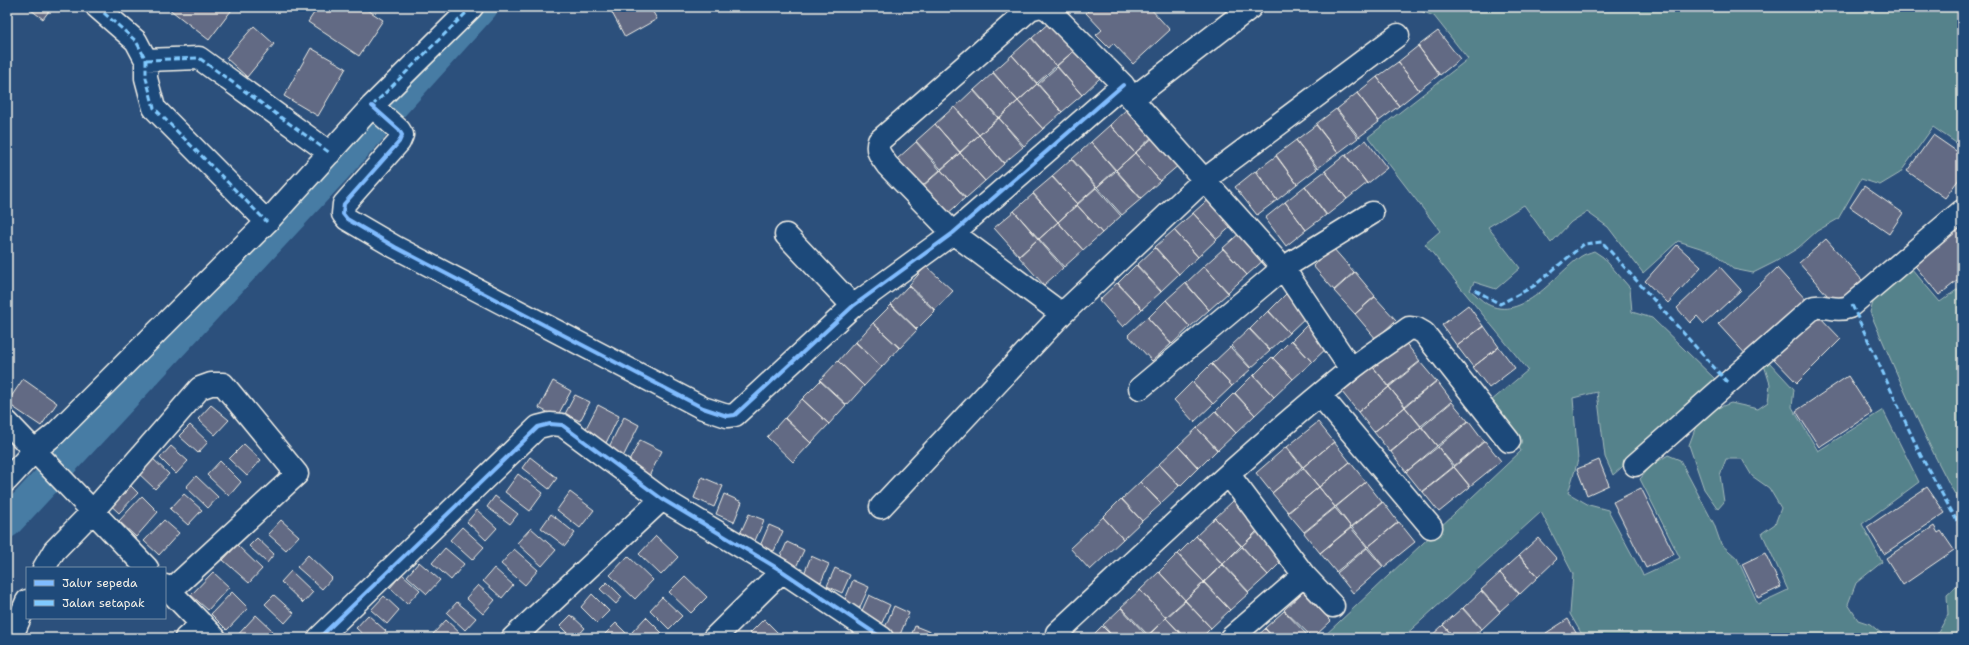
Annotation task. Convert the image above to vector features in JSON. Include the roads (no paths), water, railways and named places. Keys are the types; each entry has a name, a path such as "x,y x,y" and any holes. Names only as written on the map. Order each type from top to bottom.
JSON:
{"street":[{"path":"97,7 136,41 146,60 146,78 154,108 267,222"},
{"path":"7,480 41,456 56,433 267,222 330,153 375,109 472,7"},
{"path":"1037,7 1024,15 879,141 877,146 887,165 953,234 1062,314"},
{"path":"1044,7 1050,10 1127,92 1283,268 1351,369"},
{"path":"375,109 399,130 402,135 399,142 344,204 343,214 347,218 395,247 696,404 718,414 735,415 853,306 953,234 1127,92 1238,11"},
{"path":"881,507 1062,314 1204,180 1398,35"},
{"path":"146,60 199,58 330,153"},
{"path":"1635,465 1814,307 1822,306 1840,310 1849,307 1962,211"},
{"path":"1140,388 1283,268 1372,213"},
{"path":"786,236 853,306"},
{"path":"1057,633 1229,475 1320,395 1351,369 1409,328 1417,329 1424,333 1509,441"},
{"path":"45,567 87,504 200,388 211,384 223,384 297,474 167,589 209,631 186,638"},
{"path":"1320,395 1431,527"},
{"path":"7,422 146,567"},
{"path":"319,638 538,427 550,424 562,425 662,499 782,571 882,638"},
{"path":"1229,475 1304,575 1333,606"},
{"path":"513,638 662,499"},
{"path":"714,638 782,571"},
{"path":"1231,638 1304,575"},
{"path":"11,638 26,603"}],"waterway":[{"path":"7,523 337,168 483,7"}]}
